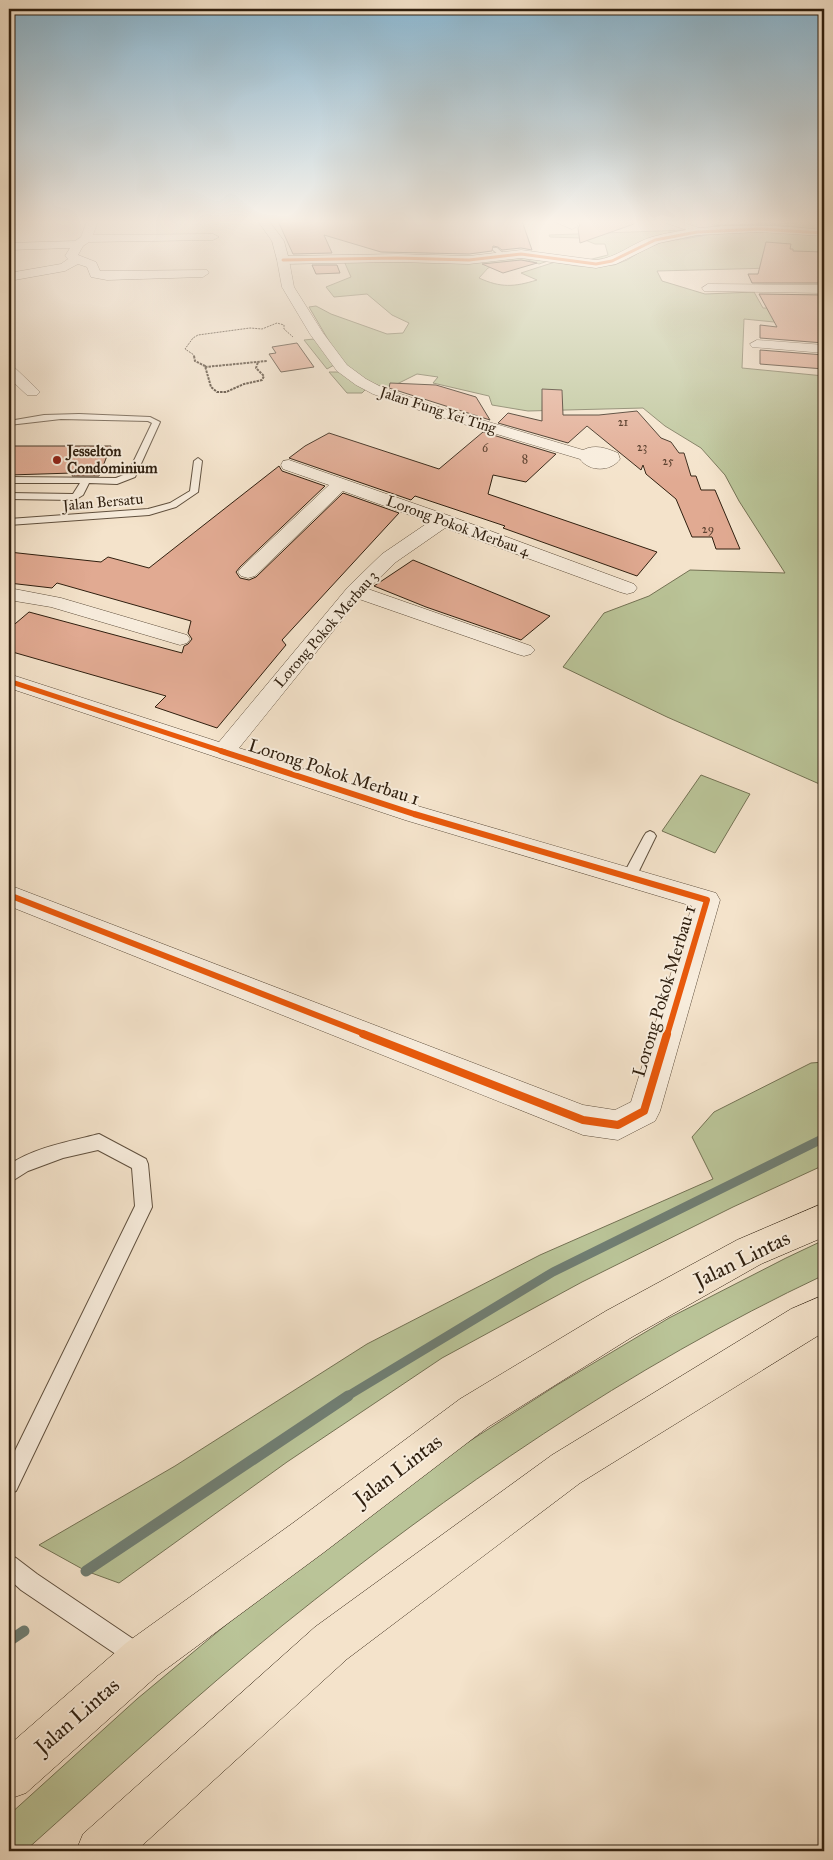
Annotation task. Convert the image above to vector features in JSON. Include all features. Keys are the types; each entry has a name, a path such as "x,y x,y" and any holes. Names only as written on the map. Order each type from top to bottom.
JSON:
{"highway":[{"name":"Jalan Lintas","path":"9,1776 142,1659 308,1538 474,1413 620,1324 749,1252 824,1220"},
{"path":"100,1851 331,1644 526,1498 566,1469 804,1322 824,1313"}],"street":[{"name":"Jalan Fung Yei Ting","path":"300,308 316,334 342,368 360,382 378,391 439,412 586,456"},
{"path":"757,344 824,349"},
{"path":"9,370 32,392"},
{"name":"Lorong Pokok Merbau 4","path":"289,465 627,588"},
{"path":"248,572 341,483"},
{"name":"Lorong Pokok Merbau 3","path":"223,752 355,591 389,558 444,520"},
{"path":"355,591 524,650"},
{"path":"9,610 17,595 54,602 180,638"},
{"name":"Lorong Pokok Merbau 1","path":"9,681 414,814 707,900 644,1111 618,1125 584,1120 9,895"}],"lane":[{"path":"9,423 30,418 59,417 150,419 156,422 132,475 117,480 9,480"},
{"name":"Jalan Bersatu","path":"9,522 149,512 173,505 194,492 198,461"},
{"path":"9,496 74,496 80,493 86,480"},
{"path":"629,877 650,836"},
{"path":"9,1174 22,1165 63,1150 100,1142 140,1164 144,1207 9,1484"},
{"path":"9,1565 30,1582 142,1659"}],"path":[{"path":"258,362 256,368 264,376 262,380 244,384 220,393 215,392 210,387 205,367 195,361 194,355 184,349 198,335 250,328 262,329 280,323 294,337"},
{"path":"205,367 267,361"}],"green space":[{"path":"309,308 319,308 331,314 387,334 403,333 409,323 392,315 383,308 824,309 824,327 744,319 742,368 824,376 824,786 667,717 563,667 604,613 649,596 690,570 785,573 739,501 725,475 701,448 665,426 643,408 528,411 492,405 489,396 433,383 438,377 417,374 387,389 362,379 340,360"},
{"path":"314,339 334,365 327,369 304,340"},
{"path":"329,372 339,372 366,389 362,393 347,393"},
{"path":"701,775 750,794 715,853 662,831"},
{"path":"824,1062 824,1165 733,1207 582,1282 442,1358 287,1462 119,1583 86,1571 39,1545 175,1466 367,1344 540,1255 713,1179 692,1137 714,1112 811,1063"},
{"path":"824,1240 824,1275 752,1311 611,1391 477,1479 346,1575 250,1652 152,1736 25,1851 9,1851 9,1815 137,1699 263,1594 462,1446 557,1385 669,1318"}],"building":[{"path":"767,308 824,308 824,343 760,338 760,325 777,327"},
{"path":"297,343 314,367 281,372 269,354 276,353 272,347"},
{"path":"760,350 824,355 824,369 760,364"},
{"path":"390,383 436,385 476,397 490,420 389,388"},
{"path":"542,389 562,390 563,415 599,415 637,411 661,438 671,442 679,453 684,453 691,476 696,476 701,490 715,490 740,549 716,549 712,537 692,537 676,499 646,474 643,465 641,470 587,426 568,443 498,423 508,413 542,421"},
{"path":"483,432 556,454 526,482 493,475 488,494 657,552 637,576 503,528 505,526 415,496 411,500 289,458 305,446 329,433 439,469"},
{"name":"Jesselton Condominium","path":"9,446 111,446 99,476 72,476 73,473 9,475"},
{"path":"279,466 282,471 325,486 240,567 236,572 240,578 249,580 256,577 343,493 399,513 282,640 286,645 217,728 155,707 166,696 9,651 9,629 29,612 182,653 184,646 192,639 188,633 191,621 57,583 52,588 9,583 9,552 101,562 108,557 149,568"},
{"path":"413,560 550,616 521,640 426,607 374,586"}],"waterway":[{"path":"346,1397 553,1272 824,1138"},
{"path":"86,1571 348,1396"},
{"path":"9,1641 24,1631"}],"cycle path":[{"path":"9,681 414,814 707,900 644,1111 618,1125 583,1120 9,895"}],"place":[{"name":"Jesselton Condominium","path":"57,460"}]}
